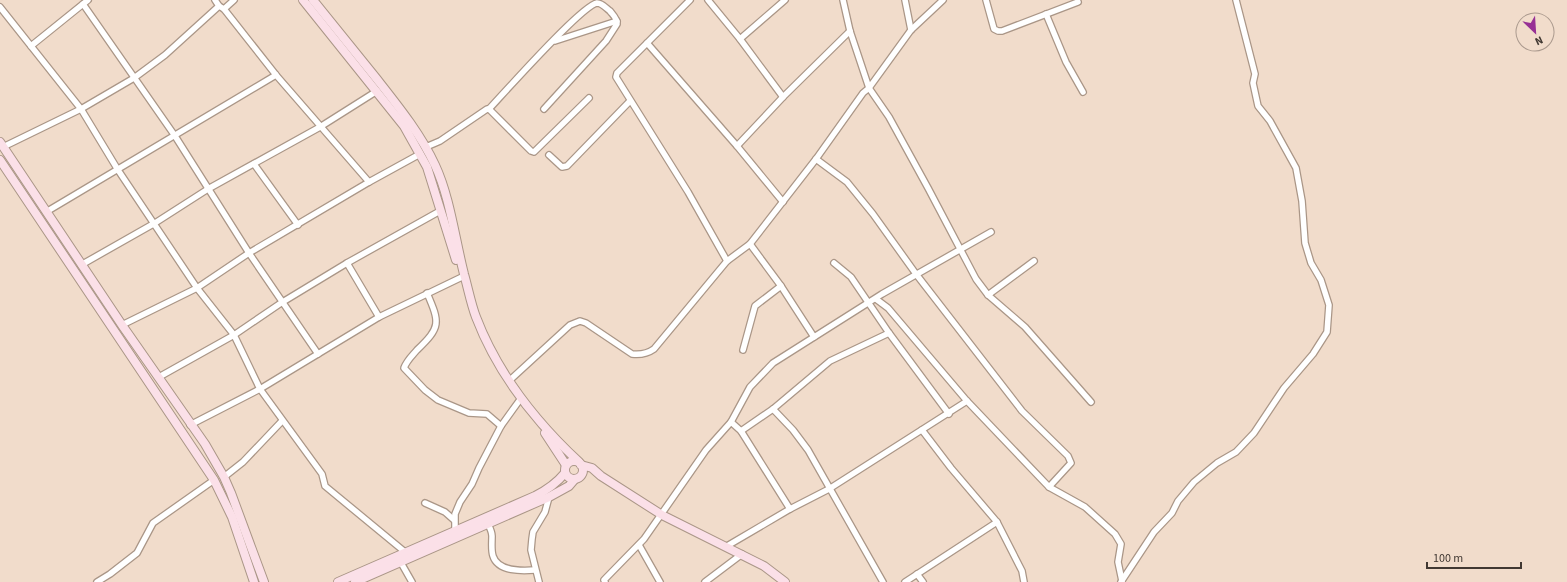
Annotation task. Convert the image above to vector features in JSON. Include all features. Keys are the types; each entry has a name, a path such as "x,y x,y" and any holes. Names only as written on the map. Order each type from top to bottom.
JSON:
{"main road":[{"path":"303,0 404,126 427,167 462,278 471,317 490,359 504,381 545,433 566,469 570,479 601,476"},
{"path":"313,0 401,110 426,147 442,185 476,317 490,349 510,380 548,431 580,464 583,470 579,477 569,486 549,498 400,561 355,582"},
{"path":"2,145 81,265 205,444 224,476 264,582"},
{"path":"0,160 214,480 232,517 254,582"},
{"path":"338,582 535,496 558,482 572,461 592,468 601,476 662,515 742,554 764,566 785,582"}],"street":[{"path":"31,46 88,0"},
{"path":"215,0 276,75 369,182"},
{"path":"2,145 81,109 134,78 165,56 221,8 234,0"},
{"path":"690,0 617,73 616,77 688,192 727,261"},
{"path":"708,0 740,39 782,97"},
{"path":"740,39 785,0"},
{"path":"843,0 850,31 868,88 889,117 976,279 988,295 1025,327 1091,402"},
{"path":"905,0 911,30"},
{"path":"510,380 570,326 580,321 586,323 632,354 638,355 654,349 727,261 750,244 816,159 863,93 911,30 944,0"},
{"path":"986,0 994,29 1002,32 1078,2"},
{"path":"1122,581 1150,538 1172,512 1178,501 1194,482 1217,463 1236,452 1254,432 1284,388 1313,354 1327,332 1329,305 1321,280 1311,263 1305,243 1302,201 1296,168 1270,121 1258,106 1253,84 1255,74 1236,0"},
{"path":"426,147 440,140 487,109 490,109 552,41 589,6 597,3 602,4 617,21"},
{"path":"83,4 175,136 281,303 318,354"},
{"path":"0,7 81,109 118,170 155,223 197,288 234,335 260,389 322,474 325,486 405,552"},
{"path":"1046,14 1066,62 1082,92"},
{"path":"552,41 617,21"},
{"path":"544,109 606,40 617,24 617,21"},
{"path":"737,146 782,97 850,31"},
{"path":"647,43 737,146 783,202"},
{"path":"46,212 276,75"},
{"path":"81,265 155,223 208,189 320,127 377,91"},
{"path":"490,109 532,152 536,150 589,98"},
{"path":"549,155 562,168 567,166 630,101"},
{"path":"122,325 197,288 249,253 369,182 420,154"},
{"path":"816,159 847,182 873,214 916,274 1022,411 1070,459 1071,463 1049,487"},
{"path":"254,164 298,225"},
{"path":"159,378 234,335 281,303 348,263 440,211"},
{"path":"605,582 604,580 639,545 662,515 706,450 731,422 750,387 773,363 916,274 991,232"},
{"path":"750,244 781,286 814,337"},
{"path":"988,295 1034,261"},
{"path":"348,263 379,317"},
{"path":"834,263 850,277 949,414"},
{"path":"190,424 260,389 379,317 427,293 462,278"},
{"path":"743,350 756,306 781,286"},
{"path":"427,293 437,317 436,328 406,361 404,368 425,390 438,400 469,413 487,414 501,426"},
{"path":"876,299 883,303 892,312 968,401 1049,487 1085,507 1115,534 1121,544 1118,562 1122,581"},
{"path":"742,431 773,409 830,361 889,333"},
{"path":"455,531 455,514 460,502 472,484 501,426 519,401"},
{"path":"727,546 790,509 830,489 968,401"},
{"path":"773,409 793,430 808,450 883,582"},
{"path":"224,476 243,462 282,421"},
{"path":"731,422 742,431 790,509"},
{"path":"922,430 951,468 997,522 1022,571 1024,582"},
{"path":"97,582 137,553 153,523 214,480"},
{"path":"540,582 535,570 531,550 533,532 545,512 549,498"},
{"path":"425,503 446,512 454,520"},
{"path":"905,582 997,522"},
{"path":"488,524 492,535 493,556 497,563 505,568 518,571 535,570"},
{"path":"639,545 660,582"},
{"path":"705,582 742,554"},
{"path":"400,561 412,582"},
{"path":"917,574 923,582"}]}
